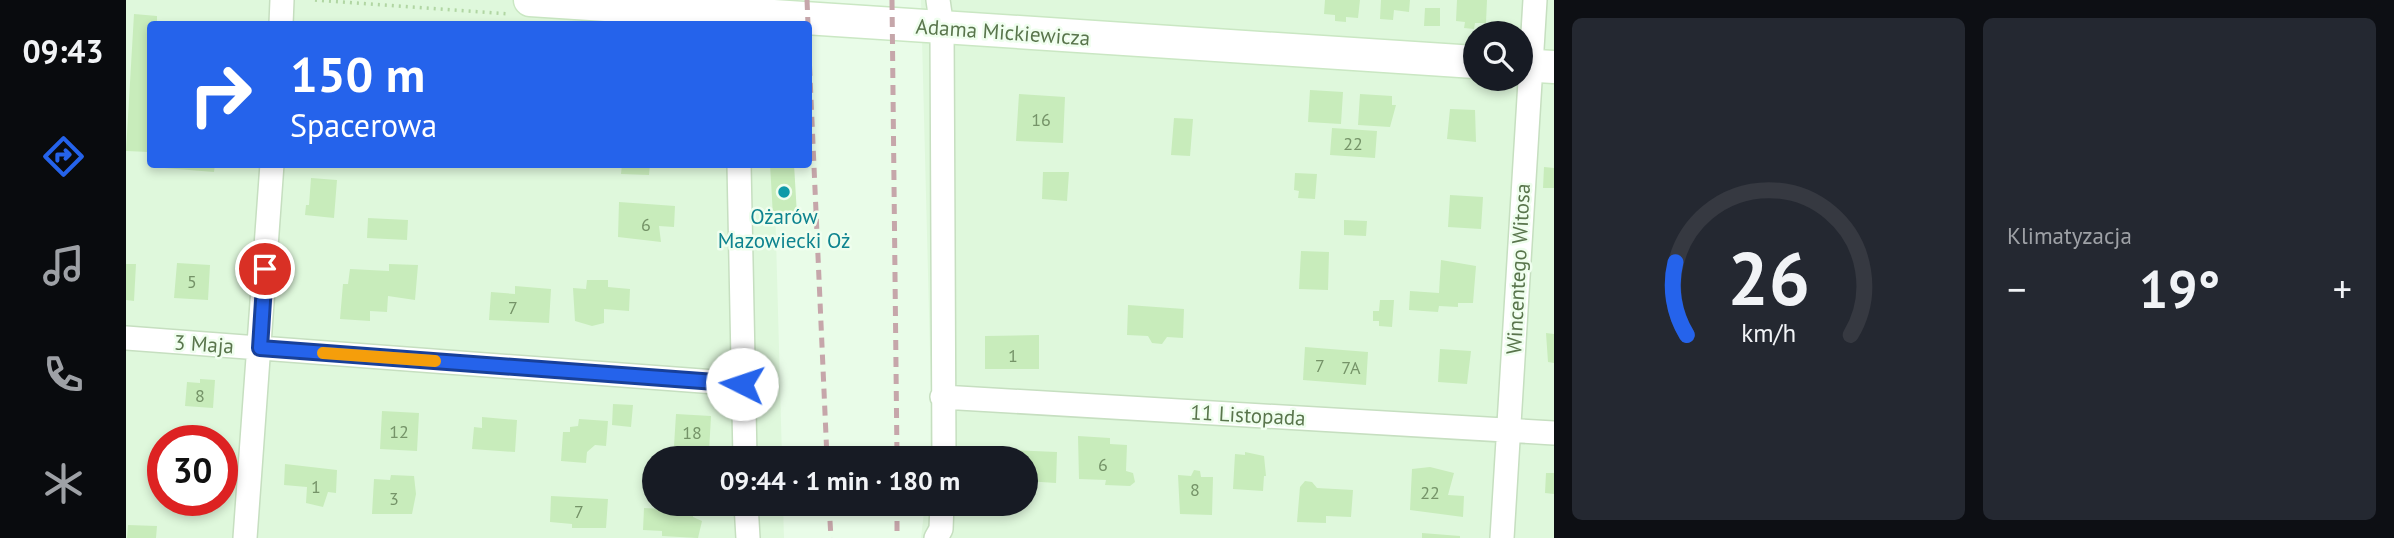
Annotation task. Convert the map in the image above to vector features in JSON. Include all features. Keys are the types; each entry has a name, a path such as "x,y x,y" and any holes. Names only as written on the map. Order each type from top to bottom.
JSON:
{"street":[{"path":"281,21 282,0"},
{"name":"Wincentego Witosa","path":"1502,538 1535,66 1535,0"},
{"name":"Adama Mickiewicza","path":"522,7 646,4 737,19 940,14 1463,61"},
{"path":"940,14 944,446"},
{"path":"245,538 272,168"},
{"path":"739,168 745,446"},
{"name":"3 Maja","path":"126,338 742,384"},
{"name":"11 Listopada","path":"942,397 1554,433"},
{"path":"747,516 748,538"},
{"path":"936,538 941,529 942,516"}],"path":[{"path":"315,0 522,7"}],"shaded area":[{"path":"126,0 768,0 769,21 147,21 147,168 774,168 782,446 642,446 642,516 783,516 784,538 126,538"},
{"path":"921,0 1554,0 1554,538 921,538 924,516 1038,516 1038,446 930,446"}],"building":[{"path":"1325,0 1360,0 1358,18 1346,17 1346,22 1335,21 1335,15 1324,14"},
{"path":"1381,0 1410,0 1409,12 1394,10 1393,20 1380,19"},
{"path":"1457,0 1487,0 1486,21 1456,21"},
{"path":"1425,8 1440,8 1440,26 1424,26"},
{"path":"134,14 157,16 157,21 147,21 147,152 126,151"},
{"path":"1310,90 1343,92 1341,124 1308,122"},
{"path":"1019,94 1065,97 1063,143 1016,141"},
{"path":"1360,94 1392,96 1392,105 1396,105 1390,127 1358,125"},
{"path":"1450,109 1475,110 1476,142 1447,139"},
{"path":"1174,118 1193,119 1190,156 1171,155"},
{"path":"1332,128 1377,131 1375,158 1330,155"},
{"path":"1544,167 1554,168 1554,188 1543,188"},
{"path":"164,168 214,168 214,172"},
{"path":"622,168 650,168 649,175 621,174"},
{"name":"Ożarów Mazowiecki Oż","path":"770,168 794,168 797,215 773,216"},
{"path":"1043,172 1069,172 1067,201 1042,199"},
{"path":"1295,173 1317,174 1315,199 1298,198 1299,191 1294,190"},
{"path":"311,178 337,180 334,218 305,215 306,205 309,205"},
{"path":"1450,195 1483,197 1481,229 1448,227"},
{"path":"619,202 675,206 674,227 659,226 661,242 618,237"},
{"path":"368,218 408,220 407,240 367,238"},
{"path":"1344,220 1367,221 1366,236 1344,235"},
{"path":"1301,251 1329,252 1328,290 1299,289"},
{"path":"1441,260 1476,266 1473,303 1458,303 1458,307 1439,306 1438,312 1409,310 1410,291 1439,293"},
{"path":"177,263 210,265 208,300 174,298"},
{"path":"126,264 136,264 134,301 126,300"},
{"path":"389,264 418,265 415,300 388,296 387,312 370,311 370,321 340,319 343,284 348,284 350,269 389,271"},
{"path":"587,280 608,280 608,287 630,289 629,311 604,309 604,323 592,326 575,321 573,288 586,289"},
{"path":"515,286 551,289 549,323 489,320 491,292 515,294"},
{"path":"1380,300 1394,300 1392,327 1379,326 1379,321 1373,321 1373,311 1379,311"},
{"path":"1128,305 1184,309 1183,338 1167,337 1162,344 1152,343 1148,336 1127,335"},
{"path":"1546,333 1554,334 1554,363 1548,362"},
{"path":"1039,335 1039,369 985,369 985,336"},
{"path":"1305,347 1368,352 1366,385 1303,380"},
{"path":"1440,349 1471,351 1467,384 1438,382"},
{"path":"200,379 215,380 213,408 185,406 187,382 200,383"},
{"path":"613,404 633,405 631,427 612,425"},
{"path":"382,411 419,413 417,451 380,449"},
{"path":"676,414 711,416 709,446 674,446"},
{"path":"482,417 517,420 515,452 472,449 474,427 482,428"},
{"path":"579,419 608,421 606,446 595,445 587,452 586,463 561,461 563,432 570,432 570,427 578,426"},
{"path":"1078,436 1110,438 1110,444 1127,445 1126,471 1133,473 1135,482 1130,486 1105,485 1106,480 1079,479"},
{"path":"1038,451 1057,452 1056,483 1038,482"},
{"path":"1245,452 1264,456 1266,476 1263,491 1233,489 1235,454 1245,455"},
{"path":"285,464 337,470 336,493 328,492 323,507 306,503 307,487 284,485"},
{"path":"1430,467 1454,473 1448,495 1464,496 1463,517 1410,510 1412,469"},
{"path":"1194,470 1200,471 1201,477 1213,477 1212,515 1180,514 1178,475 1191,476"},
{"path":"1546,473 1554,473 1554,494 1545,493"},
{"path":"391,475 414,476 416,494 412,514 372,514 374,479 390,480"},
{"path":"1305,481 1312,482 1317,488 1353,490 1351,517 1326,516 1326,523 1297,522 1300,487"},
{"path":"551,496 608,499 606,528 572,528 572,524 550,522"},
{"path":"644,516 693,516 702,521 698,538 662,536 662,531 643,530"},
{"path":"128,525 157,526 156,538 127,538"},
{"path":"1422,533 1460,536 1460,538 1422,538"}],"railway":[{"path":"807,0 808,21"},
{"path":"892,0 897,446"},
{"path":"812,122 826,446"},
{"path":"830,516 831,538"},
{"path":"897,516 897,538"}],"slow traffic":[{"path":"323,353 435,361"}],"place":[{"name":"Ożarów Mazowiecki Oż","path":"784,192"}],"route":[{"path":"265,269 260,348 742,384"}]}
